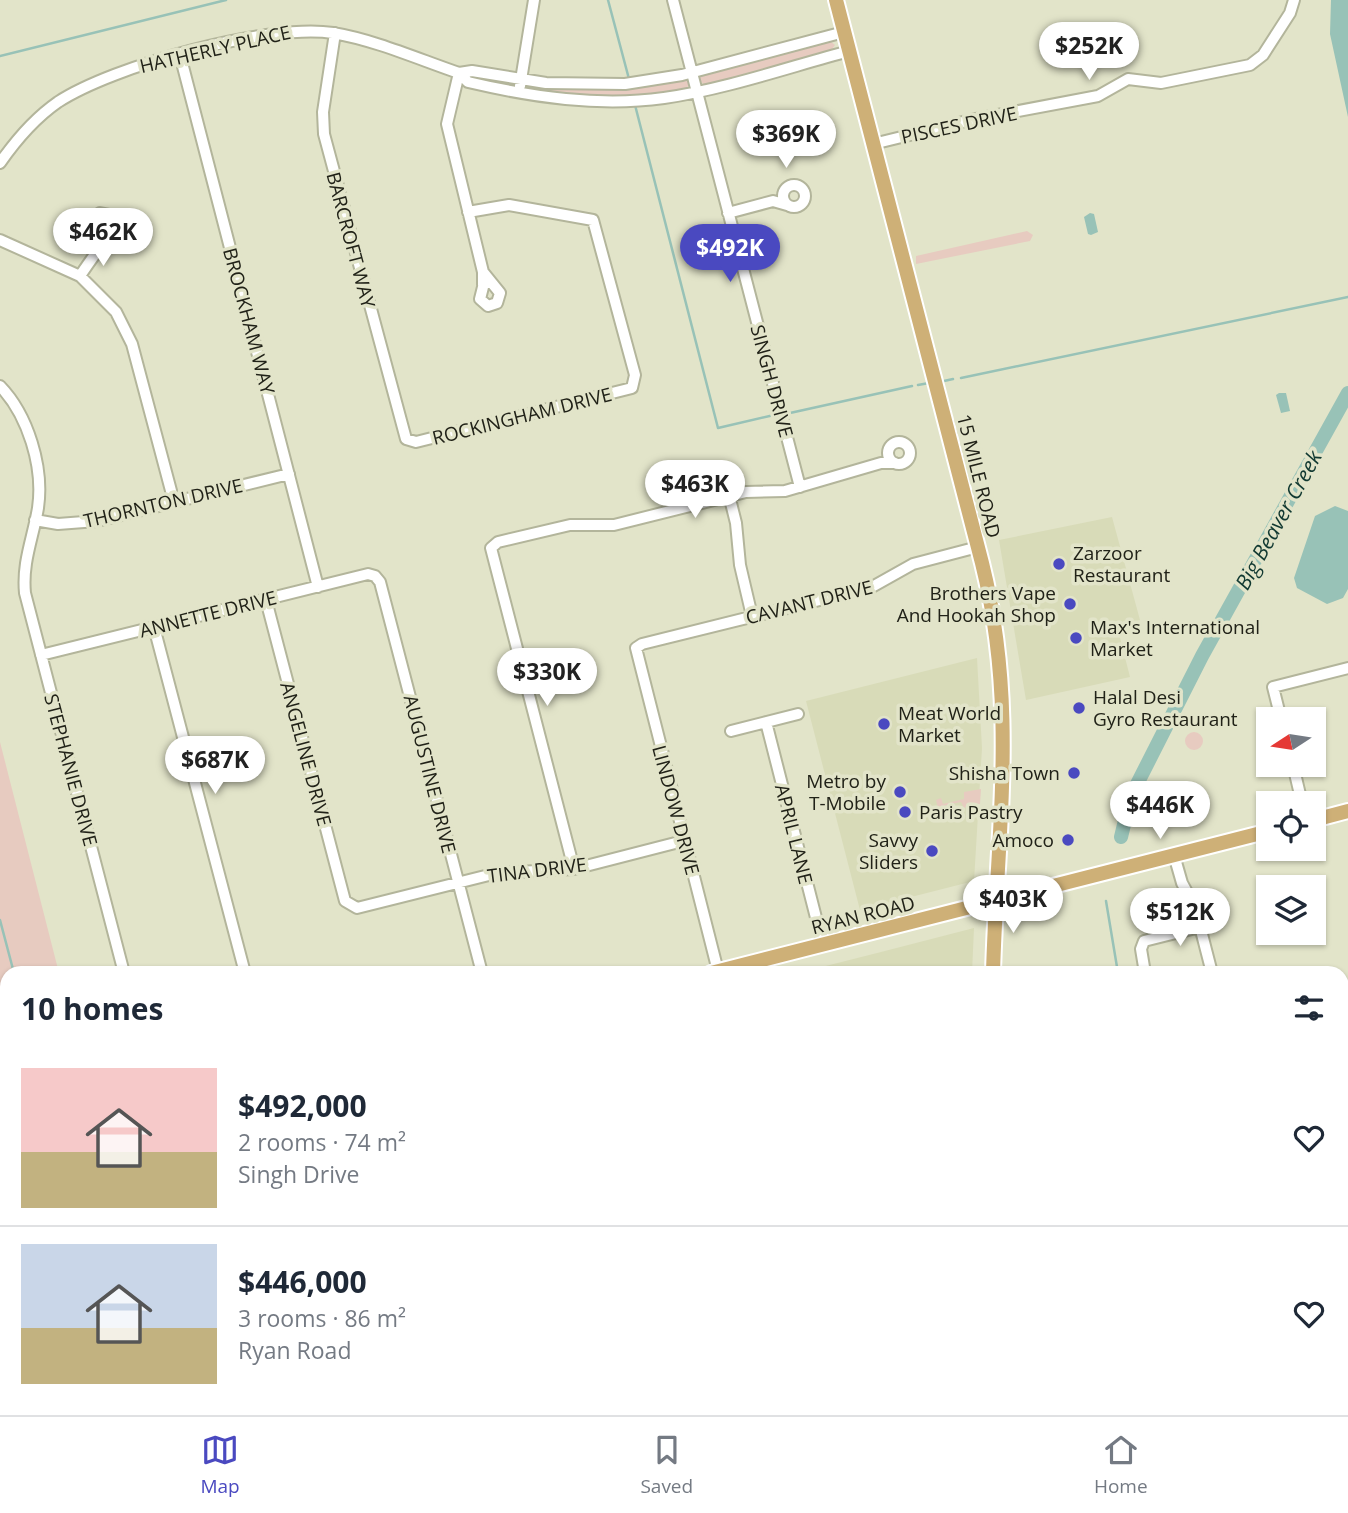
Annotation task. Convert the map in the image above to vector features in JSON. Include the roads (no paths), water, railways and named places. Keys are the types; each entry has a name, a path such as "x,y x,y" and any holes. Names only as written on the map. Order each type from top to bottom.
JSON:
{"main road":[{"name":"15 MILE ROAD","path":"836,0 978,547 996,630 1003,688 1004,755 993,966"},
{"path":"1326,817 1348,811"},
{"name":"RYAN ROAD","path":"739,966 1256,834"}],"street":[{"path":"520,87 534,0"},
{"name":"PISCES DRIVE","path":"873,144 993,115 1095,97 1128,79 1161,83 1250,65 1263,55 1290,13 1294,0"},
{"name":"SINGH DRIVE","path":"674,2 800,487"},
{"name":"HATHERLY PLACE","path":"0,163 37,119 66,98 115,74 272,33 307,30 335,33 459,73 468,82 520,87 601,85 691,72 845,32"},
{"name":"BARCROFT WAY","path":"335,33 323,112 324,134 403,435 409,442"},
{"name":"HATHERLY PLACE","path":"520,87 570,100 614,102 658,99 849,51"},
{"name":"BROCKHAM WAY","path":"180,55 318,587"},
{"path":"459,73 447,124 487,284"},
{"path":"728,213 773,201 793,184 800,186 805,192 801,205 773,201"},
{"path":"783,191 783,199 787,205"},
{"name":"ROCKINGHAM DRIVE","path":"409,442 628,390 634,385 635,375 593,220 509,205 468,212"},
{"path":"80,276 100,239"},
{"path":"0,240 80,276 103,296 127,330 174,502"},
{"path":"0,386 11,397 28,433 38,476 35,520"},
{"path":"574,869 491,548 498,542 560,527 614,525 729,495 800,487 881,463 905,462 909,449 897,442 881,463"},
{"path":"888,452 895,463"},
{"name":"THORNTON DRIVE","path":"35,520 58,524 86,523 289,474"},
{"path":"729,495 736,523 740,565 752,617"},
{"name":"STEPHANIE DRIVE","path":"35,520 24,566 25,593 122,966"},
{"name":"CAVANT DRIVE","path":"636,648 642,644 872,587 913,564 978,547"},
{"name":"ANNETTE DRIVE","path":"41,655 368,574 375,576"},
{"name":"AUGUSTINE DRIVE","path":"375,576 380,582 480,966"},
{"name":"ANGELINE DRIVE","path":"266,600 345,901 350,907"},
{"path":"154,627 243,966"},
{"name":"LINDOW DRIVE","path":"636,648 714,966"},
{"path":"1278,707 1273,687 1348,668"},
{"path":"731,731 798,714"},
{"name":"APRIL LANE","path":"766,722 823,945"},
{"name":"TINA DRIVE","path":"350,907 357,908 504,872 574,869 683,841"},
{"path":"1174,855 1200,927 1210,966"},
{"path":"1144,966 1141,949 1144,941 1200,927"}],"water":[{"path":"1331,0 1348,0 1348,117 1330,34"},
{"path":"1109,25 1111,36 1089,40 1087,30"},
{"path":"1090,213 1094,214 1098,232 1091,235 1088,234 1084,217"},
{"path":"1286,393 1290,411 1281,413 1276,395"},
{"path":"1335,506 1348,511 1348,589 1343,598 1327,604 1297,588 1294,578 1315,516"}],"waterway":[{"path":"0,56 226,0"},
{"path":"608,0 629,79"},
{"path":"635,105 718,428 774,415"},
{"path":"961,378 1348,297"},
{"path":"944,381 953,379"},
{"path":"918,385 929,383"},
{"path":"790,413 912,386"},
{"name":"Big Beaver Creek","path":"1121,837 1131,796 1202,656 1348,393"},
{"name":"Big Beaver Creek","path":"1106,901 1117,966"},
{"path":"0,920 12,966"}],"place":[{"name":"Zarzoor Restaurant","path":"1059,564"},
{"name":"Brothers Vape And Hookah Shop","path":"1070,604"},
{"name":"Max's International Market","path":"1076,638"},
{"name":"Halal Desi Gyro Restaurant","path":"1079,708"},
{"name":"Meat World Market","path":"884,724"},
{"name":"Shisha Town","path":"1074,773"},
{"name":"Metro by T-Mobile","path":"900,792"},
{"name":"Paris Pastry","path":"905,812"},
{"name":"Amoco","path":"1068,840"},
{"name":"Savvy Sliders","path":"932,851"}]}
